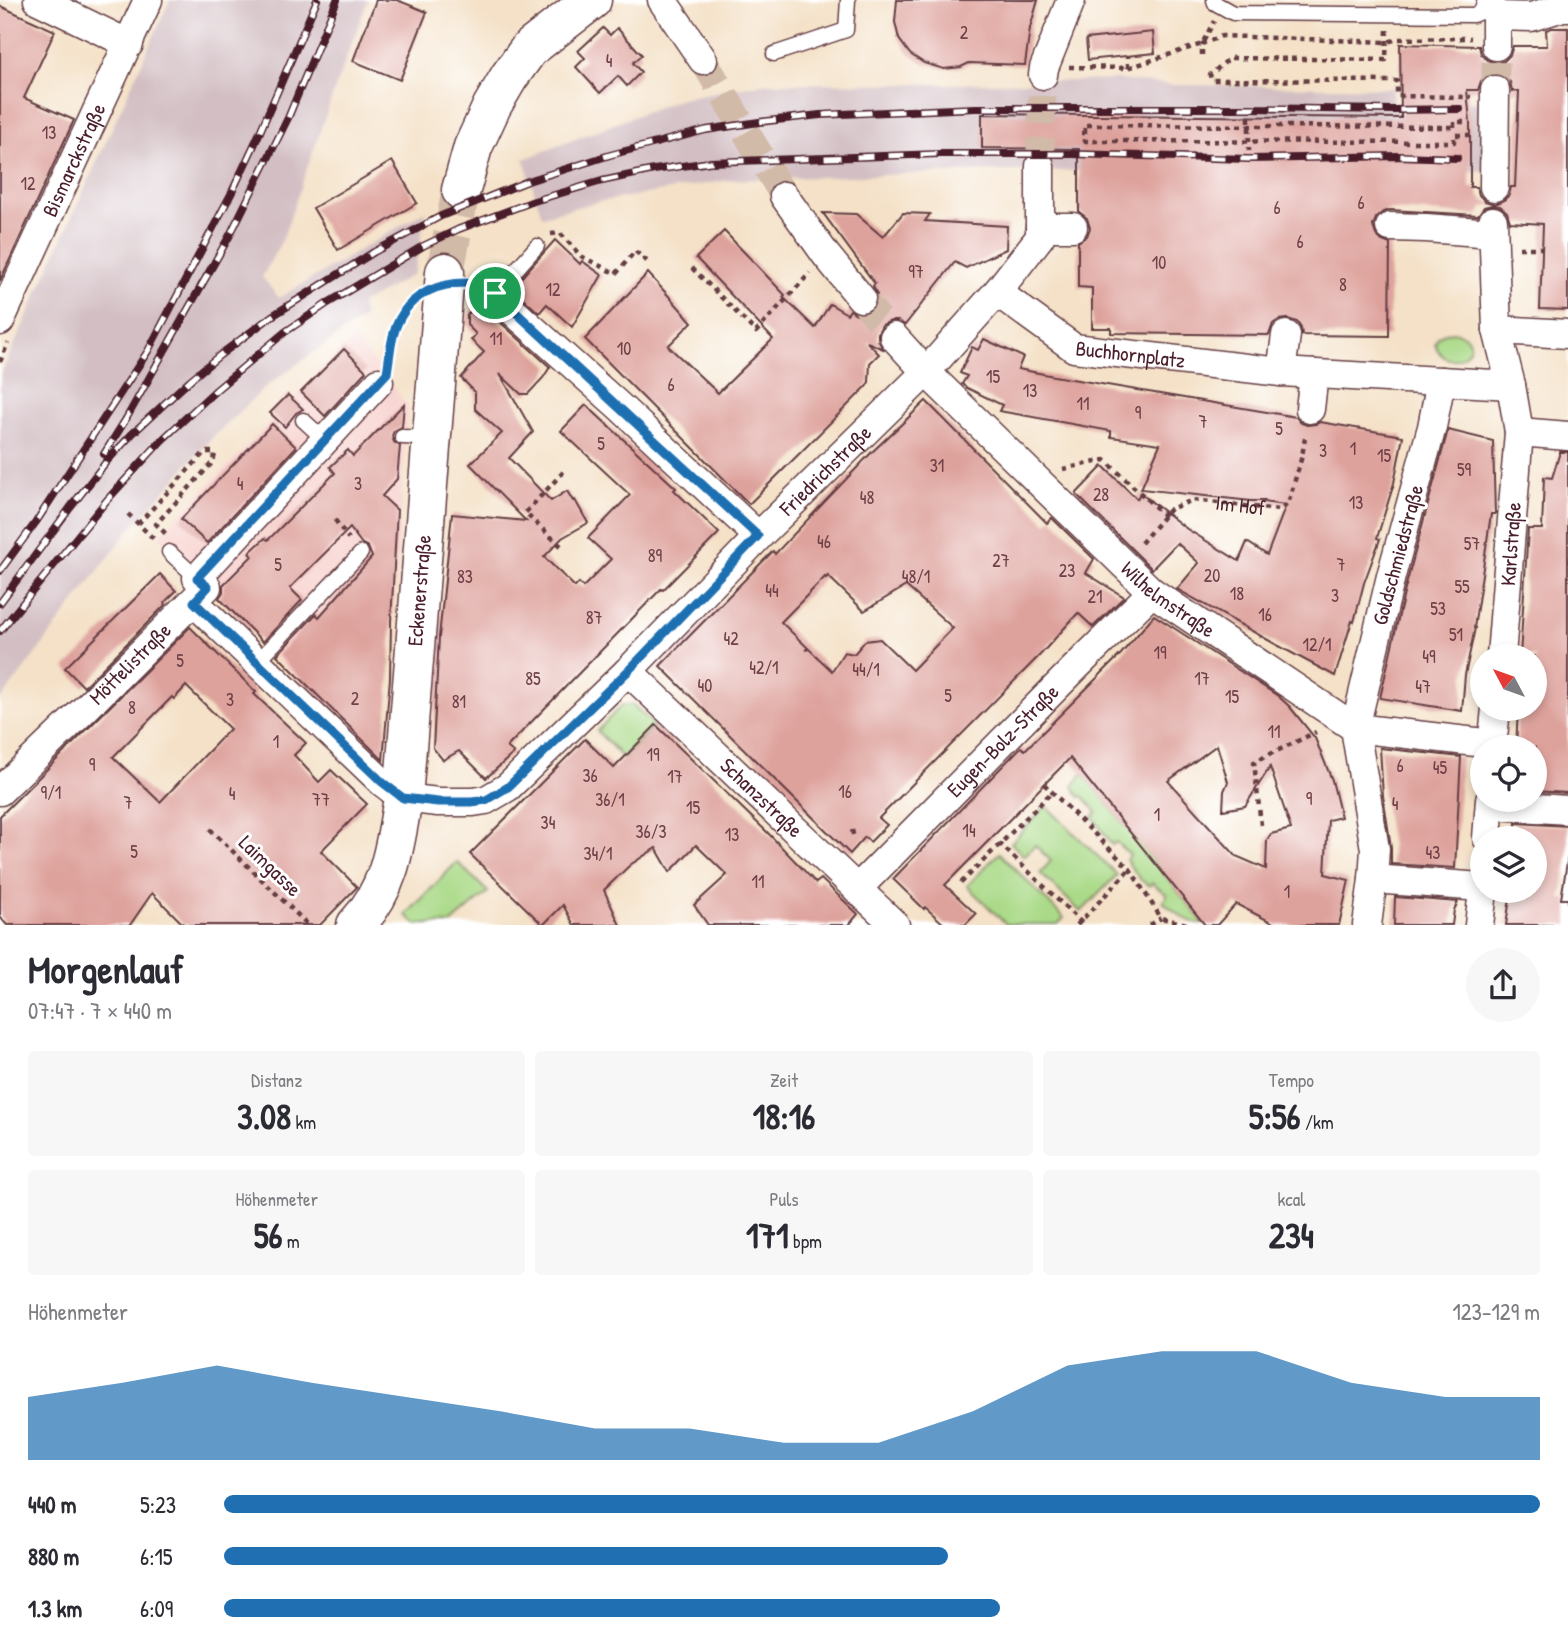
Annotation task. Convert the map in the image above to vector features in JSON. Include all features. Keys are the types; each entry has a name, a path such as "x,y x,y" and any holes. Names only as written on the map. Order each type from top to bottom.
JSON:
{"main road":[{"path":"530,48 550,0"},
{"path":"461,190 473,147 492,106 530,48 569,0"},
{"path":"530,48 592,0"},
{"name":"Eckenerstraße","path":"365,913 384,884 397,837 403,798 416,437 445,272"}],"street":[{"path":"38,0 138,22"},
{"path":"662,0 703,60"},
{"path":"1043,71 1071,0"},
{"path":"1494,21 1531,17 1568,7"},
{"name":"Bismarckstraße","path":"0,321 138,22"},
{"path":"1485,94 1469,132 1494,187"},
{"name":"Friedrichstraße","path":"403,798 438,802 486,800 508,787 628,671 758,536 926,372 997,292 1040,237 1041,166"},
{"path":"784,196 861,299"},
{"path":"1040,227 1073,227"},
{"path":"1390,227 1493,227 1497,330 1520,432 1568,436"},
{"path":"491,291 758,536"},
{"name":"Buchhornplatz","path":"997,292 1074,348 1281,372 1511,385"},
{"path":"1497,330 1568,334"},
{"path":"1281,372 1286,335"},
{"name":"Wilhelmstraße","path":"894,337 1027,472 1152,592 1348,724"},
{"path":"1310,409 1314,374"},
{"name":"Goldschmiedstraße","path":"1348,724 1432,427 1441,381"},
{"name":"Möttelistraße","path":"0,791 86,708 379,382"},
{"name":"Karlstraße","path":"1502,644 1520,432"},
{"path":"197,587 257,662 382,782 403,798"},
{"name":"Eugen-Bolz-Straße","path":"856,889 1152,592"},
{"name":"Schanzstraße","path":"628,671 895,925"},
{"path":"1367,925 1375,849 1348,724 1470,742"},
{"path":"1547,808 1568,810"},
{"path":"1373,879 1470,888"},
{"path":"1479,925 1481,903"}],"lane":[{"path":"774,54 846,30 848,0"},
{"path":"1215,1 1233,13 1473,15 1481,12 1494,21"},
{"path":"491,291 537,246"},
{"path":"303,420 326,441"},
{"path":"164,547 197,587 247,535"},
{"path":"257,662 361,553"}],"path":[{"path":"1202,55 1202,44 1214,23 1215,1"},
{"path":"1388,15 1387,60 1230,58 1210,75 1211,80 1398,81 1397,96 1485,94"},
{"path":"1043,71 1128,68 1222,36 1387,42 1494,21"},
{"path":"1128,56 1128,68"},
{"path":"1249,117 1249,151"},
{"path":"1085,125 1469,132 1454,142 1085,141 1084,133 1085,125"},
{"path":"537,246 546,235 560,233 581,256 616,274 635,251 649,263"},
{"path":"692,268 757,332 809,274"},
{"path":"379,382 387,373 396,327 409,304 434,288 448,284 466,283 491,291"},
{"name":"Im Hof","path":"1142,543 1170,509 1193,500 1279,510 1288,504 1305,438"},
{"path":"138,524 204,454 214,452 213,462 156,524"},
{"path":"1027,472 1056,470 1105,460 1165,516"},
{"path":"561,546 525,513 566,469"},
{"path":"128,514 164,547"},
{"path":"1261,825 1254,762 1348,724"},
{"path":"1044,784 1129,869 1161,918 1191,925"},
{"path":"961,883 1052,792"},
{"name":"Laimgasse","path":"210,829 308,925"},
{"path":"852,830 854,838"},
{"path":"999,844 1081,923 1129,869"},
{"path":"1150,925 1161,918"}],"shaded area":[{"path":"170,0 368,0 283,238 262,277 279,298 426,211 414,274 361,304 364,317 268,385 211,439 126,534 0,701 0,376"},
{"path":"1117,80 1173,85 1393,88 1392,102 1487,102 1487,171 1002,171 729,180 597,202 542,216 524,159 681,98 766,83 950,84"},
{"path":"353,337 408,406 383,768 159,536"}],"green space":[{"path":"1453,332 1465,336 1470,342 1465,354 1449,359 1441,355 1435,344 1441,335"},
{"path":"622,705 633,705 654,725 623,758 597,731"},
{"path":"1083,773 1202,924 1186,919 1163,902 1167,895 1152,883 1149,886 1140,879 1126,860 1130,855 1116,842 1112,845 1093,817 1097,812 1083,796 1080,797 1073,786"},
{"path":"1046,806 1117,875 1081,912 1040,873 1051,861 1035,845 1024,856 1011,843"},
{"path":"999,853 1064,918 1058,924 1006,924 967,886"},
{"path":"457,862 488,892 451,924 416,924 406,915"}],"building":[{"path":"376,0 397,0 427,12 400,80 353,61"},
{"path":"897,0 1038,0 1030,28 1025,65 969,63 944,69 924,63 910,54 899,39 895,22"},
{"path":"0,6 55,31 24,98 74,120 0,281"},
{"path":"603,28 610,35 617,28 642,55 633,63 641,72 627,86 618,76 600,93 576,67 585,58 578,51"},
{"path":"1568,28 1568,310 1540,309 1543,224 1510,222 1507,212 1500,206 1492,205 1484,207 1478,215 1390,210 1376,218 1373,226 1376,235 1390,244 1389,336 1302,335 1297,322 1288,319 1273,324 1269,335 1111,333 1111,328 1092,328 1092,288 1078,287 1078,242 1087,236 1090,228 1087,218 1079,212 1079,149 982,148 982,114 1401,118 1400,44 1479,46 1481,54 1487,60 1497,63 1510,55 1513,46 1547,46 1546,30","holes":["1494,73 1504,76 1510,82 1512,91 1519,91 1515,187 1511,187 1509,195 1503,201 1495,204 1485,201 1479,195 1477,187 1470,187 1467,90 1478,90 1487,75"]},
{"path":"1153,32 1155,53 1088,60 1086,39"},
{"path":"392,161 417,203 338,250 313,208"},
{"path":"823,213 856,214 883,237 903,213 930,214 925,221 1007,226 1006,249 966,268 955,262 905,325 891,321 882,325 878,340 883,349 867,342 879,354 870,363 869,382 866,387 749,504 585,339 648,273 692,322 668,346 718,393 773,339 696,258 724,231 785,295 783,297 815,328 830,304 847,314 850,310 856,314 864,314 876,305 875,284"},
{"path":"555,240 580,264 582,261 602,275 572,327 547,304 539,313 512,288"},
{"path":"479,303 550,367 528,394 521,394 500,374 533,432 509,458 551,501 567,491 588,523 562,538 544,557 575,587 579,583 583,587 611,559 588,538 630,495 561,431 586,405 676,488 674,490 719,533 507,747 514,753 486,778 459,751 443,760 433,748 439,637 452,514 526,521 470,464 502,433 475,409 475,392 461,378 484,352 471,340 476,334 467,325 467,315"},
{"path":"984,339 1023,357 1018,369 1296,417 1307,425 1320,422 1403,436 1394,483 1377,538 1380,539 1335,676 1177,589 1199,563 1177,543 1152,569 1076,494 1103,466 1137,499 1140,493 1187,529 1239,561 1247,542 1267,555 1286,505 1141,489 1160,444 1111,437 1111,431 999,411 1002,405 962,384 967,376 960,373 972,347 978,350"},
{"path":"344,349 366,371 325,416 301,392"},
{"path":"288,395 303,409 296,413 285,427 270,413"},
{"path":"926,401 1047,523 1052,518 1094,559 1086,573 1124,597 1093,627 1078,613 879,818 887,825 870,842 865,837 850,854 660,666 773,551 775,554 871,453","holes":["828,576 864,611 906,586 953,628 912,670 880,639 865,641 854,654 844,652 832,671 809,649 805,650 808,648 781,622"]},
{"path":"404,404 402,427 394,431 392,436 394,442 400,446 397,479 382,496 397,510 390,678 383,760 277,655 316,614 319,617 372,557 368,547 362,544 350,528 290,588 302,600 263,642 219,598 223,585 252,556 249,553 265,538 268,540 335,473 330,467 348,450 353,456"},
{"path":"272,424 296,447 207,543 181,519"},
{"path":"1448,430 1493,441 1495,514 1491,514 1475,628 1465,675 1462,711 1380,698 1405,589"},
{"path":"1560,452 1568,452 1568,793 1547,792 1547,735 1517,735 1517,721 1547,721 1547,644 1521,644 1528,529 1542,529 1544,477 1552,478"},
{"path":"160,574 176,591 84,687 65,668"},
{"path":"1154,615 1278,696 1315,738 1332,780 1341,817 1328,820 1325,874 1349,880 1339,925 1277,925 1236,904 1217,925 1205,925 1070,758 945,885 976,914 965,925 945,925 893,879 1021,747 1025,750 1121,654","holes":["1217,745 1228,782 1224,791 1223,810 1245,806 1270,767 1291,829 1271,834 1267,840 1266,869 1236,856 1168,781"]},
{"path":"190,627 256,692 254,694 306,743 294,755 319,782 331,770 367,804 321,851 357,887 320,925 184,925 152,893 130,925 7,925 0,917 0,816","holes":["186,686 230,729 160,802 113,757"]},
{"path":"656,725 816,883 821,879 858,914 849,925 708,925 694,905 727,875 696,845 670,872 656,848 630,865 604,890 620,925 574,925 563,905 543,925 470,854 585,739 614,768"},
{"path":"1380,748 1461,757 1455,868 1391,864"},
{"path":"1516,823 1568,826 1568,856 1561,899 1568,899 1568,925 1506,925 1509,903 1547,903 1547,826 1516,826"},
{"path":"1395,897 1458,902 1452,925 1394,925"}],"tunnel":[{"path":"1495,90 1496,46"},
{"path":"703,60 784,196"},
{"path":"1040,166 1043,75"},
{"path":"445,272 461,190"},
{"path":"861,298 894,337"}],"railway":[{"path":"0,571 36,522 148,351 231,194 317,0"},
{"path":"104,454 230,235 288,118 337,0"},
{"path":"0,603 106,462 133,433 220,355 272,316 374,252 441,216 528,181 610,155 706,130 820,115 975,108 1460,109"},
{"path":"0,631 107,500 162,440 285,332 423,246 459,229 534,201 602,181 710,162 940,154 1072,154 1249,159 1399,156 1457,158"}],"route":[{"path":"448,284 479,285 495,293 758,536 628,671 508,787 486,800 472,802 403,798 382,782 194,602 208,587 197,578 387,373 396,327 409,304 434,288 448,284"}]}
